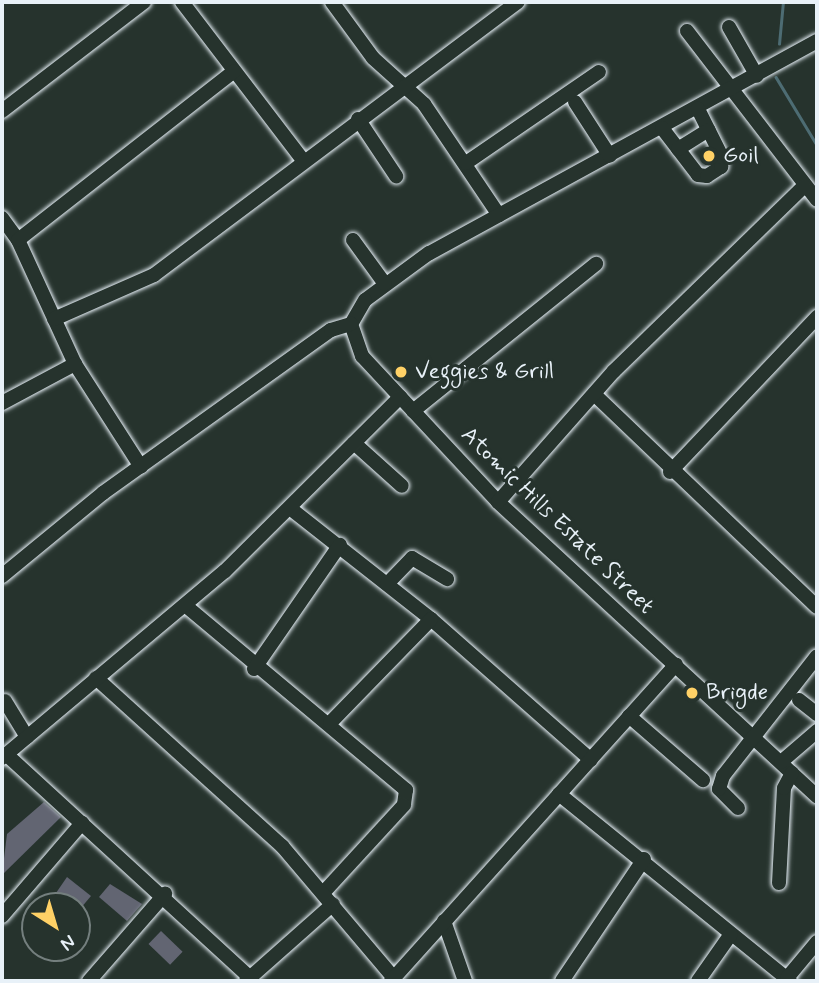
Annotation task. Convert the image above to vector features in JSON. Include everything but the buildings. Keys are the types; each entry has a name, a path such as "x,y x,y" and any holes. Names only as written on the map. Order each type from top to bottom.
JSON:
{"street":[{"path":"2,111 144,2"},
{"path":"182,2 302,159"},
{"path":"332,2 373,58 407,84 466,163 499,215"},
{"path":"54,319 154,275 302,159 518,2"},
{"path":"729,27 757,76"},
{"path":"687,31 817,200"},
{"path":"2,576 141,467 331,330 351,324 357,309 385,284 499,215 733,90 817,41"},
{"path":"18,240 234,71"},
{"path":"466,163 599,72"},
{"path":"575,102 610,156"},
{"path":"662,128 698,175 707,176 722,161 698,109"},
{"path":"358,119 396,176"},
{"path":"678,149 708,130"},
{"path":"498,502 594,394 804,186"},
{"path":"2,218 18,240 75,364 141,467"},
{"path":"353,240 385,284"},
{"path":"412,411 596,264"},
{"path":"670,472 817,317"},
{"name":"Atomic Hills Estate Street","path":"351,324 355,346 498,502 817,796"},
{"path":"2,403 75,364"},
{"path":"594,394 670,472 817,607"},
{"path":"333,904 248,979 165,894 4,756 96,678 144,633 186,606 291,509 400,397"},
{"path":"354,443 402,486"},
{"path":"291,509 431,619 591,760"},
{"path":"254,669 340,545"},
{"path":"387,584 412,558 447,579"},
{"path":"186,606 254,669 330,723 390,774 407,798 324,892"},
{"path":"330,723 431,619"},
{"path":"738,808 718,785 817,656"},
{"path":"96,678 226,793 324,892 393,979 676,665"},
{"path":"799,700 817,714"},
{"path":"5,701 27,737"},
{"path":"629,716 703,780"},
{"path":"779,883 786,768 817,732"},
{"path":"559,794 644,859 731,934 789,979 817,943"},
{"path":"2,916 82,823"},
{"path":"562,981 644,859"},
{"path":"89,981 165,894"},
{"path":"444,921 465,981"},
{"path":"698,981 731,934"}],"waterway":[{"path":"779,44 783,2"},
{"path":"776,77 817,145"}],"place":[{"name":"Goil","path":"709,156"},
{"name":"Veggies & Grill","path":"401,372"},
{"name":"Brigde","path":"692,693"}]}
